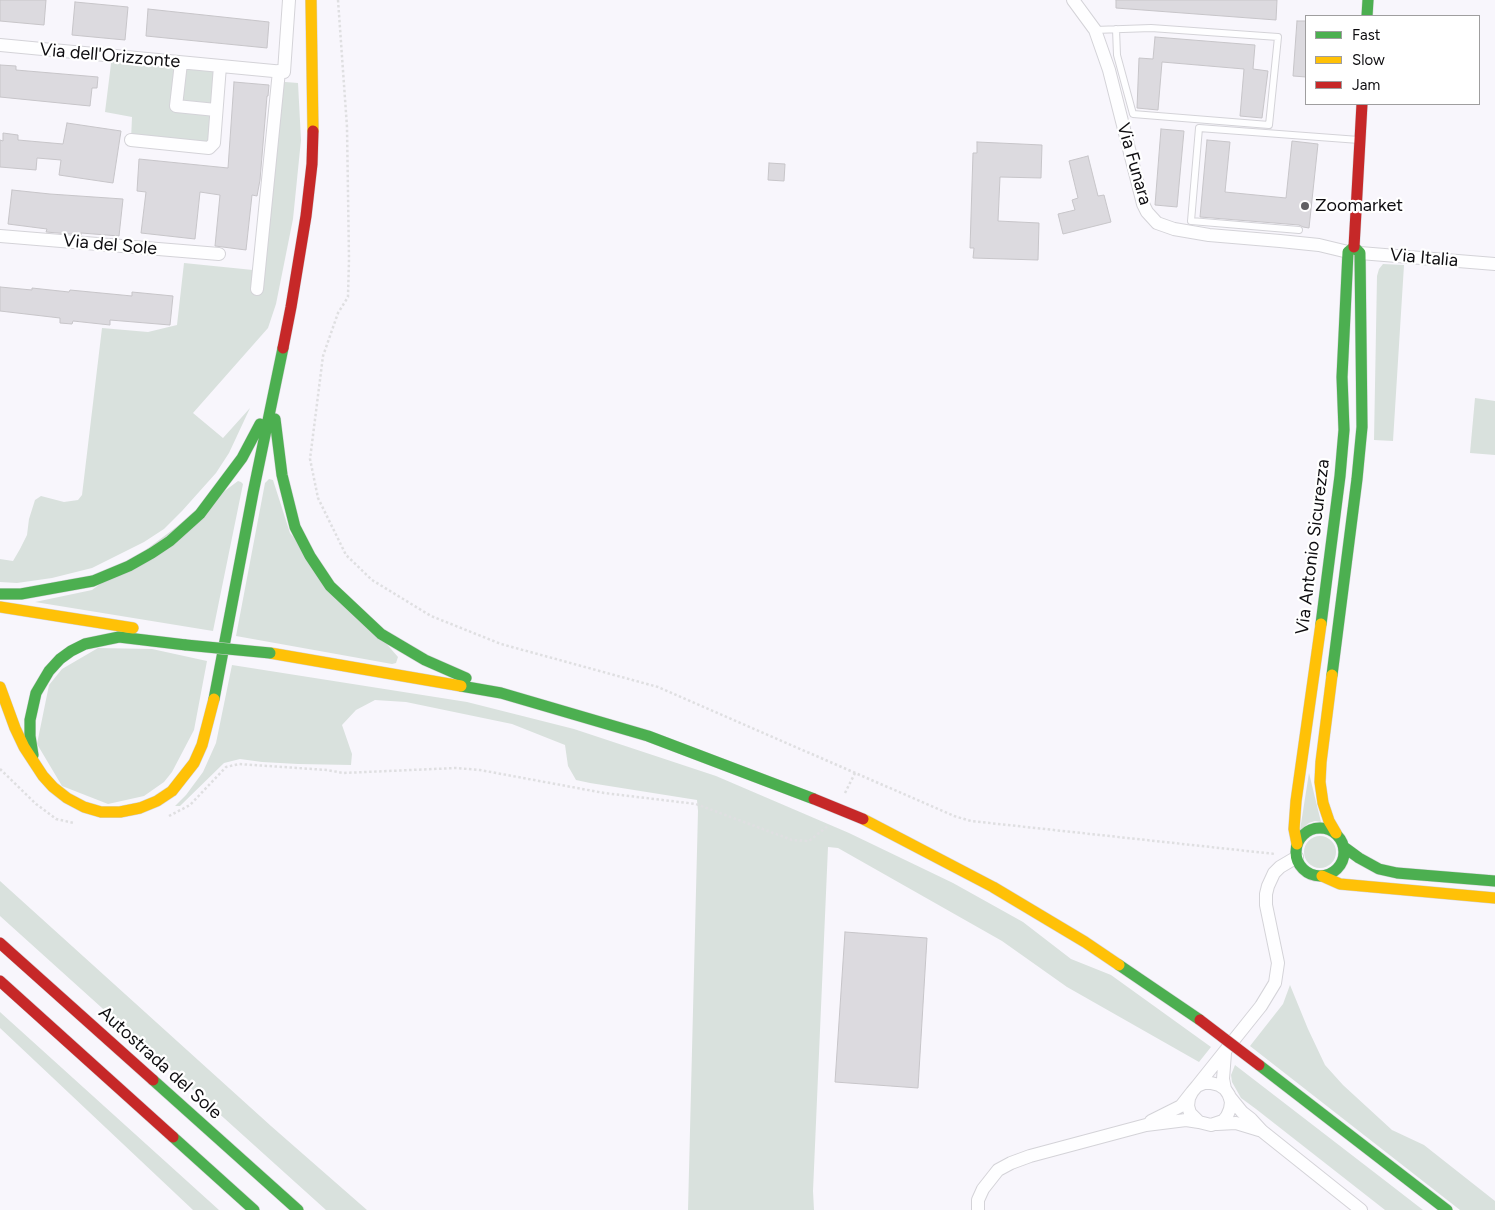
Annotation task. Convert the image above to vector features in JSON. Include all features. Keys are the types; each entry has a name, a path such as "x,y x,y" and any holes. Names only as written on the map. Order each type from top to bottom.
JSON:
{"main road":[{"path":"0,687 15,728 34,761 53,787 67,798 84,807 101,812 120,812 140,808 157,801 172,791 184,777 202,745 212,709 300,259 312,164 311,0"},
{"path":"1367,15 1368,0"},
{"path":"1354,251 1362,105"},
{"name":"Via Antonio Sicurezza","path":"1354,251 1362,427 1321,762 1320,782 1323,803 1329,821 1344,847 1379,869 1397,873 1495,881"},
{"name":"Via Antonio Sicurezza","path":"1297,850 1294,829 1296,801 1315,675 1340,476 1344,430 1342,377 1354,251"},
{"path":"0,594 21,594 92,581 129,566 170,541 200,514 228,478 242,458 273,400"},
{"path":"273,400 282,475 295,527 310,556 330,586 381,634 425,660 501,693"},
{"path":"0,607 188,641 270,653 501,693 648,736 862,819 993,887 1085,942 1200,1020 1447,1210"},
{"path":"34,761 30,736 32,706 41,682 60,659 85,644 118,637 188,641"},
{"path":"1336,833 1329,829 1314,828 1301,837 1297,850 1302,868 1314,875 1322,876 1340,884 1495,898"},
{"path":"1322,876 1337,870 1342,863 1344,847"},
{"name":"Autostrada del Sole","path":"0,943 298,1210"},
{"path":"0,981 254,1210"}],"street":[{"path":"257,289 279,71 284,72 288,0"},
{"name":"Via Funara","path":"1074,0 1095,30 1109,70 1143,204 1147,212 1157,223 1174,229 1209,235 1280,240 1354,251"},
{"name":"Via dell'Orizzonte","path":"0,45 279,71"},
{"path":"181,62 176,106 216,110"},
{"path":"131,140 209,148 214,143 220,66"},
{"name":"Via del Sole","path":"0,236 219,254"},
{"name":"Via Italia","path":"1354,251 1495,264"},
{"path":"1146,1125 1181,1106 1261,1006 1275,983 1278,964 1266,905 1266,894 1274,874 1297,850"},
{"path":"1217,1124 1227,1116 1231,1102 1223,1078 1225,1053"},
{"path":"1198,1122 1190,1113 1188,1106 1189,1098 1194,1089 1204,1083 1218,1084 1227,1092 1242,1112 1262,1131 1361,1210"},
{"path":"978,1210 978,1200 983,1189 998,1170 1030,1156 1146,1125 1186,1120 1204,1125 1236,1122 1262,1131"}],"lane":[{"path":"1095,30 1116,29 1151,28 1278,37 1269,124 1133,114 1117,54 1116,29"},
{"path":"1299,230 1191,221 1199,128 1361,140"}],"path":[{"path":"338,0 347,127 348,298 338,313 323,356 310,459 318,498 346,555 372,580 431,616 501,644 658,687 954,816 971,821 1297,850"},
{"path":"167,818 190,805 226,768 239,764 327,770 343,773 456,768 480,770 604,792 696,804 792,840 809,841 830,824"},
{"path":"0,769 36,804 56,819 74,824"},
{"path":"847,791 855,773"}],"shaded area":[{"path":"112,56 220,66 214,143 131,140 132,117 105,112"},
{"path":"273,81 298,83 301,140 293,219 276,304 268,328 193,413 223,438 250,408 229,453 216,473 182,511 164,529 144,542 92,568 52,578 17,583 0,582 0,559 13,561 27,535 29,519 35,500 41,496 64,502 78,500 82,495 102,328 148,332 177,325 184,263 253,270"},
{"path":"1383,264 1404,265 1393,441 1374,440 1377,276"},
{"path":"1475,398 1495,401 1495,455 1470,453"},
{"path":"269,479 273,480 290,533 398,657 396,663 392,664 236,636 265,483"},
{"path":"238,481 243,484 213,631 35,602 92,590"},
{"path":"98,648 152,649 207,661 194,730 172,772 164,782 144,796 108,804 62,786 37,744 49,685 62,669"},
{"path":"232,665 467,702 574,729 716,776 849,833 953,883 1023,922 1071,959 1111,975 1211,1047 1199,1062 1067,987 1002,941 838,848 828,847 813,1191 814,1210 688,1210 697,800 576,780 568,766 565,745 512,724 406,702 375,700 356,710 342,725 352,754 351,765 298,764 240,759 224,763 180,806 175,806 203,772 216,743"},
{"path":"1309,773 1321,822 1309,823 1300,830"},
{"path":"1320,836 1326,837 1331,841 1335,846 1335,858 1331,863 1326,867 1320,868 1314,867 1309,863 1305,858 1304,852 1305,846 1309,841 1314,837"},
{"path":"0,881 271,1126 367,1210 326,1210 0,916"},
{"path":"1290,985 1325,1065 1343,1085 1392,1130 1424,1145 1495,1201 1495,1210 1460,1210 1250,1046 1283,1004"},
{"path":"0,1012 219,1210 193,1210 0,1028"},
{"path":"1235,1065 1423,1210 1385,1210 1241,1098 1232,1082 1231,1075"}],"building":[{"path":"0,0 46,0 44,25 0,21"},
{"path":"1116,0 1277,0 1276,20 1116,8"},
{"path":"75,2 128,7 125,40 72,35"},
{"path":"148,9 269,22 267,48 146,36"},
{"path":"1297,21 1305,21 1305,77 1293,76"},
{"path":"1155,37 1255,45 1253,69 1268,71 1262,118 1240,116 1244,69 1162,62 1158,110 1137,108 1139,58 1153,59"},
{"path":"0,65 16,66 16,70 98,77 97,88 92,88 90,106 0,97"},
{"path":"234,82 269,85 260,180 257,196 252,195 246,250 215,246 220,195 200,192 195,239 141,233 146,192 137,191 139,159 228,168"},
{"path":"67,123 121,131 113,183 59,175 61,160 37,158 36,170 0,167 0,140 3,141 3,133 18,135 18,140 63,144"},
{"path":"1161,129 1184,131 1177,207 1155,205"},
{"path":"1207,140 1230,142 1225,192 1286,198 1292,141 1318,144 1309,228 1299,225 1200,217"},
{"path":"977,142 1042,145 1041,178 1000,177 998,221 1039,223 1038,260 973,258 974,248 970,248 973,153 977,153"},
{"path":"1088,156 1098,196 1104,195 1111,222 1063,234 1058,214 1075,210 1072,200 1078,198 1069,161"},
{"path":"769,163 785,164 784,181 768,180"},
{"path":"12,190 123,199 119,236 46,232 47,229 8,224"},
{"path":"0,287 69,292 70,290 132,296 132,292 173,296 170,325 110,320 110,325 73,321 72,324 60,323 60,318 0,311"},
{"path":"845,932 927,938 918,1088 835,1082"}],"traffic: fast":[{"path":"1367,15 1368,0"},
{"path":"1321,624 1340,476 1344,430 1342,377 1348,252 1354,247"},
{"path":"1332,675 1362,427 1360,253 1356,249"},
{"path":"214,699 283,348"},
{"path":"275,419 282,475 295,527 310,556 330,586 381,634 425,660 466,678"},
{"path":"0,594 21,594 93,581 129,566 152,553 170,541 200,514 242,458 260,424"},
{"path":"33,755 30,720 36,693 49,671 71,651 85,644 119,637 186,645"},
{"path":"186,645 270,653"},
{"path":"461,686 501,693 648,736 814,799"},
{"path":"1320,828 1329,830 1337,835 1342,843 1344,852 1342,861 1337,869 1329,874 1320,876 1311,874 1303,869 1298,861 1296,852 1298,843 1303,835 1311,830 1320,828"},
{"path":"1344,847 1379,869 1397,873 1495,881"},
{"path":"1119,965 1200,1020"},
{"path":"1259,1065 1447,1210"},
{"path":"153,1080 298,1210"},
{"path":"173,1137 254,1210"}],"traffic: slow":[{"path":"311,0 313,131"},
{"path":"0,607 133,628"},
{"path":"1297,844 1294,829 1296,801 1321,624"},
{"path":"270,653 461,686"},
{"path":"1332,675 1320,782 1323,803 1329,821 1336,833"},
{"path":"0,687 24,747 43,776 67,798 84,807 101,812 120,812 140,808 157,801 172,791 194,763 202,745 214,699"},
{"path":"863,819 993,887 1085,942 1119,965"},
{"path":"1322,876 1340,884 1495,898"}],"traffic: jam":[{"path":"1354,247 1362,105"},
{"path":"283,348 306,216 312,164 313,131"},
{"path":"814,799 863,819"},
{"path":"0,943 153,1080"},
{"path":"0,981 173,1137"},
{"path":"1200,1020 1259,1065"}],"place":[{"name":"Zoomarket","path":"1305,206"}]}
